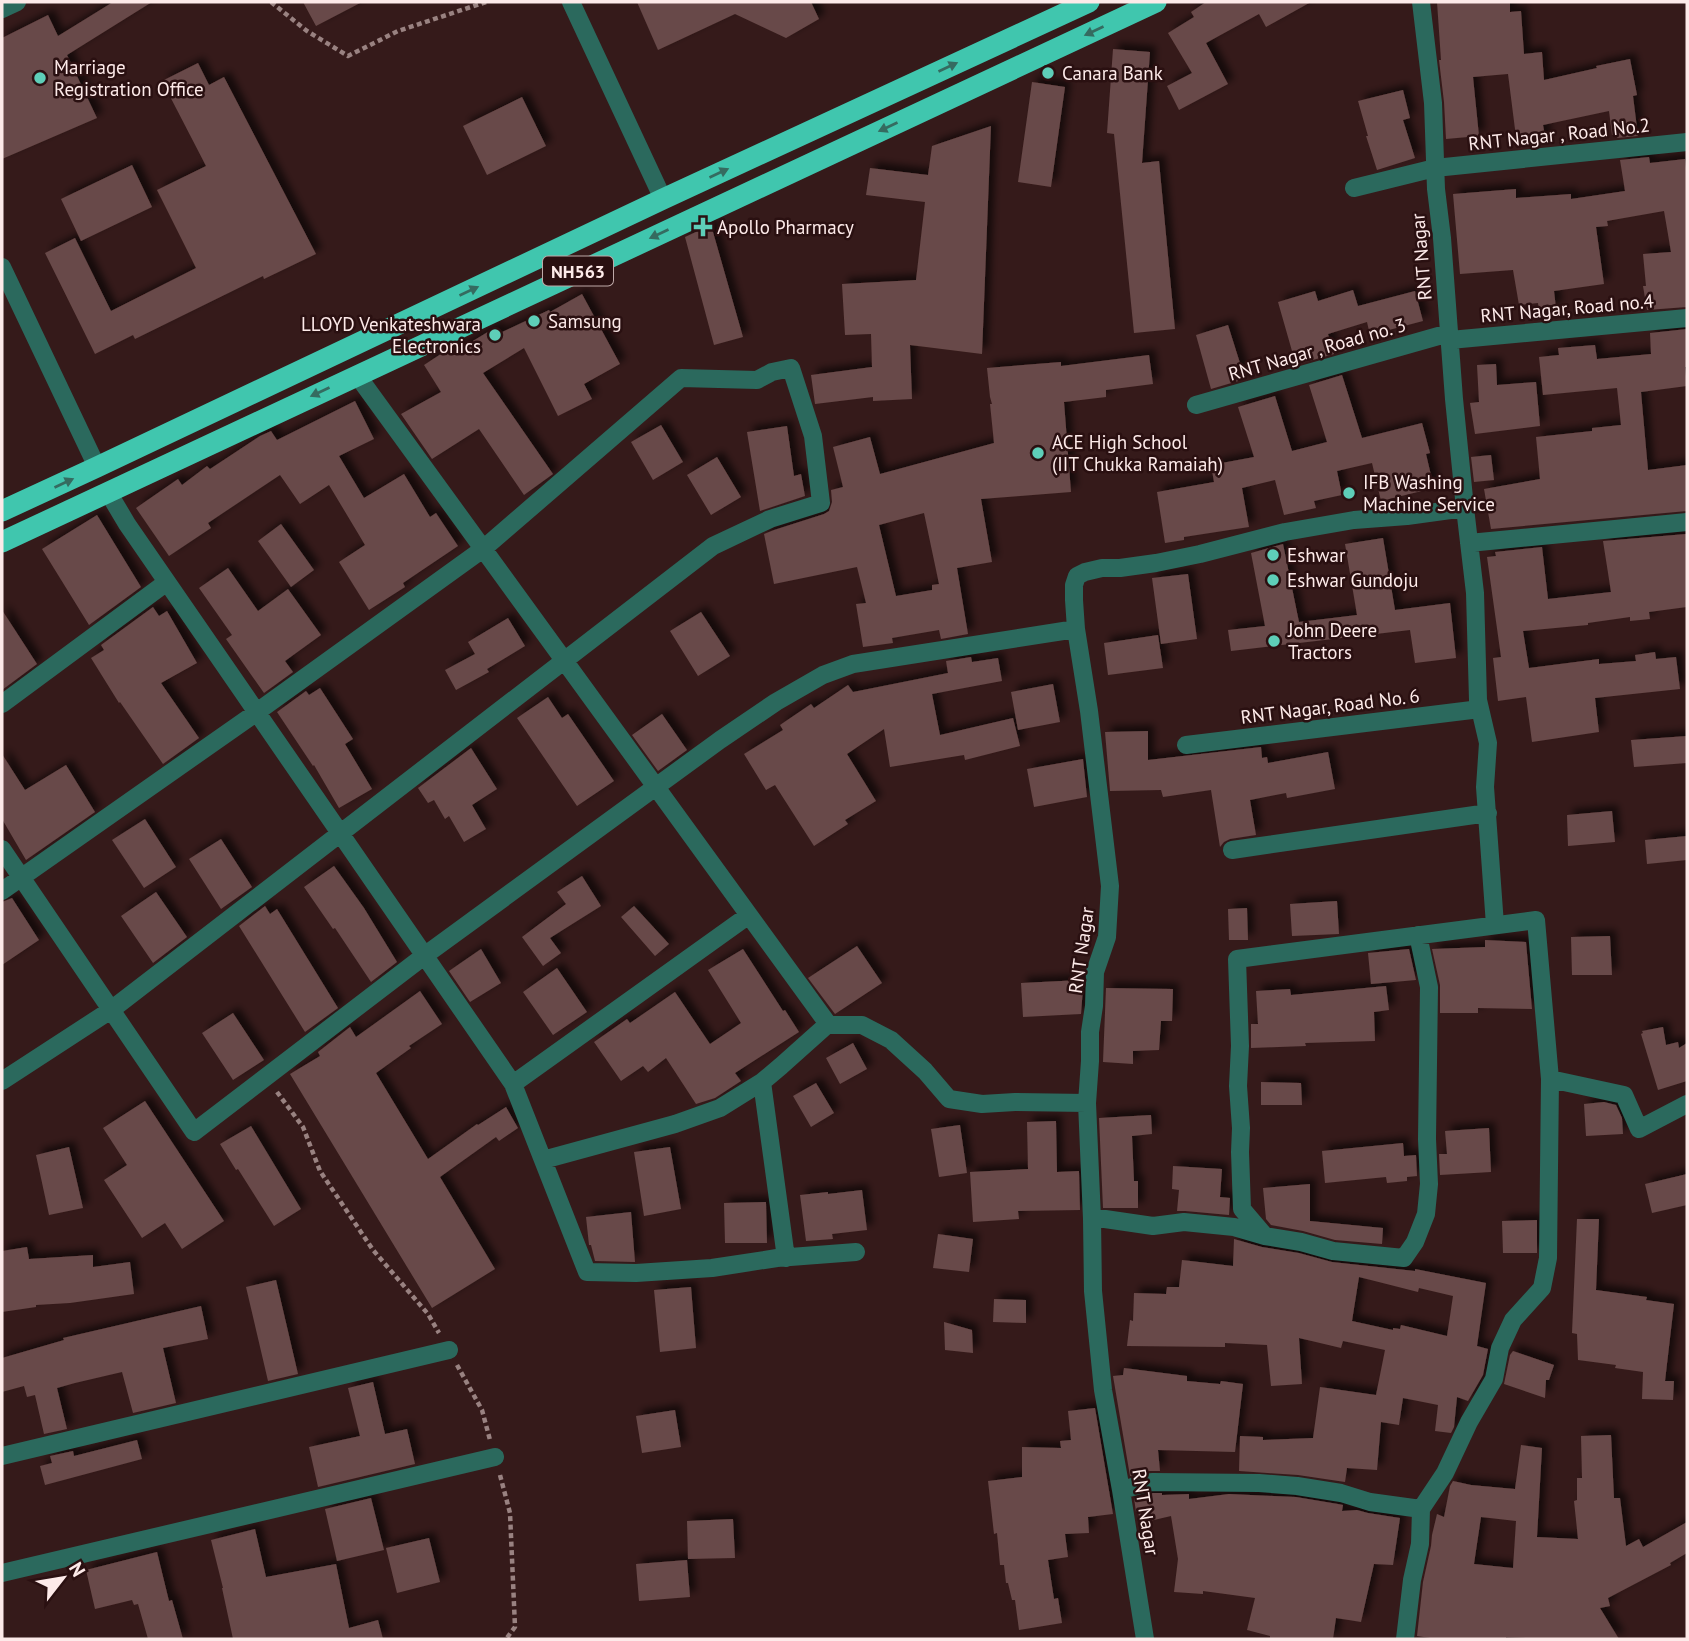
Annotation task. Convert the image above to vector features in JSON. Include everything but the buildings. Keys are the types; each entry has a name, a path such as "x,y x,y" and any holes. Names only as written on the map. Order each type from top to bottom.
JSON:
{"highway":[{"name":"NH563","path":"2,511 663,199 1089,2"},
{"name":"NH563","path":"2,542 1156,2"}],"street":[{"path":"2,9 17,2"},
{"path":"571,2 663,199"},
{"name":"RNT Nagar","path":"1422,2 1433,103 1435,168 1457,435 1475,593 1478,700 1488,743 1485,787 1495,925"},
{"name":"RNT Nagar , Road No.2","path":"1354,188 1435,168 1687,142"},
{"path":"2,267 97,467"},
{"name":"RNT Nagar, Road no.4","path":"1450,337 1687,318"},
{"name":"RNT Nagar , Road no. 3","path":"1196,405 1450,337"},
{"path":"2,891 483,549 681,378 757,380 772,372 790,368 813,436 821,503 770,519 713,546 111,1010 2,1081"},
{"path":"357,375 828,1024 862,1025 891,1040 925,1071 949,1099 982,1104 1087,1103"},
{"path":"108,492 127,524 513,1084 587,1272 636,1273 712,1268 856,1252"},
{"name":"RNT Nagar","path":"1145,1639 1103,1390 1093,1291 1093,1219 1087,1103 1095,972 1107,937 1110,886 1091,723 1076,629 1074,585 1077,576 1102,568 1156,563 1285,532 1354,520 1465,508"},
{"path":"1469,543 1687,522"},
{"path":"2,704 167,582"},
{"path":"2,849 194,1132 424,956 655,786 776,702 823,675 853,664 1076,629"},
{"name":"RNT Nagar, Road No. 6","path":"1186,745 1480,709"},
{"path":"1232,850 1488,813"},
{"path":"513,1084 749,915"},
{"path":"1265,1236 1242,1209 1237,959 1536,919 1550,1079 1548,1258 1542,1288 1513,1320 1500,1348 1494,1379 1469,1422 1445,1473 1421,1509 1420,1544 1412,1580 1405,1639"},
{"path":"1093,1219 1153,1226 1184,1223 1234,1227 1333,1251 1404,1258 1415,1242 1426,1214 1429,1184 1429,987 1418,935"},
{"path":"542,1160 720,1108 762,1082 828,1024"},
{"path":"1550,1079 1624,1095 1639,1129 1687,1104"},
{"path":"762,1082 786,1258"},
{"path":"2,1455 449,1350"},
{"path":"2,1573 495,1457"},
{"path":"1121,1490 1152,1482 1259,1483 1341,1493 1370,1502 1421,1509"}],"path":[{"path":"271,2 307,31 348,56 398,31 486,2"}],"place":[{"name":"Canara Bank","path":"1048,73"},
{"name":"Marriage Registration Office","path":"40,78"},
{"name":"Apollo Pharmacy","path":"703,227"},
{"name":"Samsung","path":"534,321"},
{"name":"LLOYD Venkateshwara Electronics","path":"495,335"},
{"name":"ACE High School (IIT Chukka Ramaiah)","path":"1038,453"},
{"name":"IFB Washing Machine Service","path":"1349,493"},
{"name":"Eshwar","path":"1273,555"},
{"name":"Eshwar Gundoju","path":"1273,580"},
{"name":"John Deere Tractors","path":"1274,641"}]}
